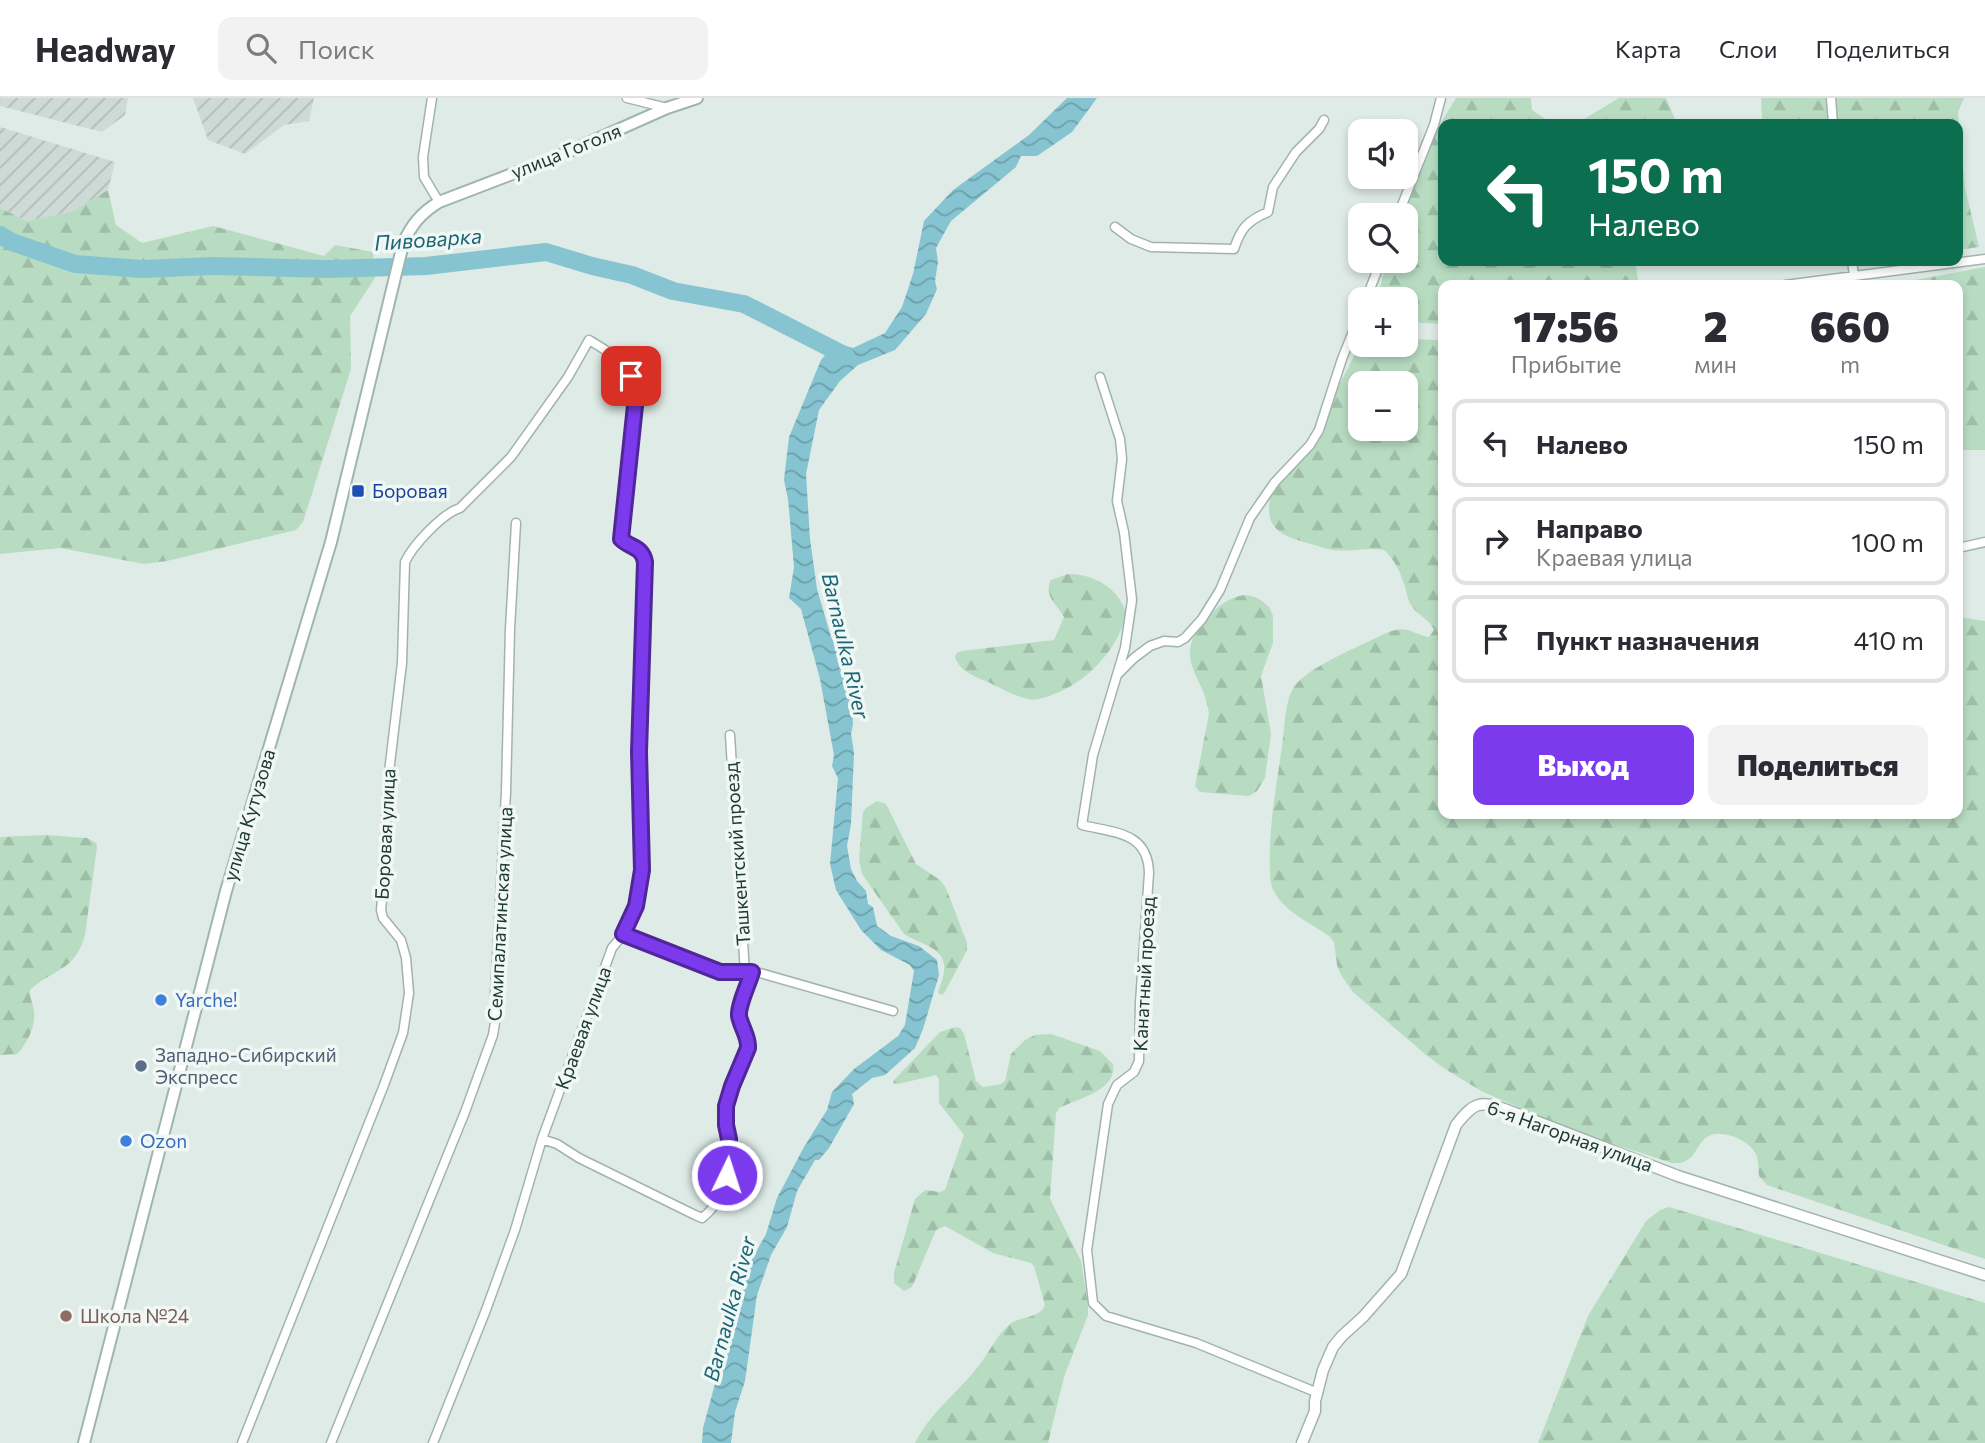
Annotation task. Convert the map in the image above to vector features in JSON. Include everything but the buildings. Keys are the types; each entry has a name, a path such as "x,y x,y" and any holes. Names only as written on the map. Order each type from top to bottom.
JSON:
{"main road":[{"name":"улица Гоголя","path":"439,202 559,156 693,99"},
{"name":"улица Кутузова","path":"84,1443 226,891 331,542 403,244 411,226 426,210 439,202"}],"street":[{"path":"432,98 423,157 424,177 439,202"},
{"path":"627,98 667,108"},
{"path":"1403,203 1434,125 1441,98"},
{"path":"1830,98 1832,119"},
{"path":"1115,227 1131,239 1151,247 1234,249 1239,233 1254,218 1268,212 1273,187 1296,152 1319,129 1324,120"},
{"path":"1963,262 1985,259"},
{"path":"1853,266 1854,276"},
{"path":"1823,280 1931,266"},
{"name":"Краевая улица","path":"433,1443 511,1242 542,1139 612,948 623,934 636,906 642,870 639,752 645,562 638,548 621,539 636,396 631,376 621,362 589,340"},
{"name":"Боровая улица","path":"242,1443 384,1085 407,1013 408,980 403,944 383,918 380,908 390,755 402,663 405,562 439,521 449,512 460,508 511,457 568,377 589,340"},
{"path":"1115,677 1150,646 1164,641 1178,642 1185,638 1202,619 1220,590 1250,518 1275,482 1310,445 1319,430 1348,344"},
{"name":"Канатный проезд","path":"1100,377 1120,439 1122,459 1117,501 1126,543 1132,600 1125,648 1093,755 1082,825 1127,837 1141,845 1148,858 1148,884 1139,1061 1134,1072 1117,1085 1108,1104 1087,1250 1093,1303 1106,1315 1195,1343 1318,1393"},
{"name":"Семипалатинская улица","path":"331,1443 465,1112 493,1035 497,1010 495,993 505,820 516,523"},
{"path":"1963,547 1985,542"},
{"name":"Ташкентский проезд","path":"542,1139 557,1144 655,1197 702,1218 711,1212 722,1194 726,1181 729,1139 726,1106 748,1048 739,1011 749,973 730,735"},
{"path":"623,934 720,972 749,973 893,1011"},
{"name":"6-я Нагорная улица","path":"1318,1393 1323,1370 1334,1347 1401,1274 1451,1134 1470,1108 1480,1103 1492,1104 1678,1176 1985,1275"},
{"path":"1302,1443 1315,1411 1318,1393"}],"shaded area":[{"path":"0,98 128,98 125,115 102,132 0,106"},
{"path":"193,98 314,98 309,121 284,125 245,154 208,140"},
{"path":"0,127 115,162 108,190 71,212 27,221 0,208"}],"green space":[{"path":"1456,98 1531,98 1532,110 1546,119 1443,119"},
{"path":"1619,98 1666,98 1675,119 1584,119"},
{"path":"1761,98 1964,98 1958,112 1959,119 1762,118"},
{"path":"1438,127 1438,266 1636,266 1638,280 1438,280 1438,324 1420,323 1418,287 1380,287 1383,273 1418,273 1418,203 1409,203 1414,189 1418,189 1418,179"},
{"path":"1963,166 1965,188 1979,247 1963,249"},
{"path":"108,190 116,225 142,243 213,226 324,256 335,245 373,252 375,278 350,316 351,369 303,522 296,530 144,564 61,548 0,554 0,208 27,221 71,212"},
{"path":"1985,267 1985,450 1963,450 1963,280 1915,280"},
{"path":"1418,339 1438,340 1438,819 1963,819 1963,618 1985,621 1985,1259 1767,1185 1759,1176 1757,1157 1753,1149 1730,1135 1711,1135 1705,1138 1687,1160 1672,1163 1579,1133 1483,1092 1445,1069 1353,992 1337,965 1334,942 1291,911 1279,899 1271,880 1270,839 1286,712 1294,687 1323,664 1393,630 1404,629 1429,637 1434,630 1411,605 1399,570 1384,550 1334,550 1288,537 1271,522 1271,494 1308,444 1354,357 1418,357"},
{"path":"1068,574 1087,576 1111,589 1126,612 1117,638 1090,672 1066,689 1031,699 1012,694 968,673 960,666 955,657 962,651 1054,640 1064,617 1052,600 1049,586 1051,580"},
{"path":"1245,595 1262,601 1273,616 1273,643 1261,676 1271,734 1265,778 1257,791 1249,796 1200,792 1195,786 1209,714 1192,666 1191,644 1216,609 1229,600"},
{"path":"877,801 886,804 916,864 940,880 946,888 967,943 967,950 942,995 938,993 944,973 941,956 930,947 904,934 862,874 859,860 863,812"},
{"path":"46,835 87,838 96,843 85,935 81,947 69,963 30,990 34,1019 25,1044 17,1054 0,1055 0,837"},
{"path":"956,1027 964,1034 976,1081 983,1087 1005,1081 1011,1054 1025,1040 1035,1035 1051,1034 1100,1051 1113,1064 1113,1073 1103,1087 1059,1108 1056,1113 1050,1199 1081,1261 1088,1315 1064,1377 1048,1443 915,1443 928,1422 977,1368 1004,1329 1013,1322 1039,1313 1045,1305 1031,1263 993,1253 945,1226 936,1230 912,1287 904,1291 894,1283 894,1273 915,1199 925,1190 945,1190 964,1135 939,1103 939,1079 936,1075 893,1083 940,1032"},
{"path":"1669,1207 1985,1303 1985,1443 1538,1443 1588,1316 1646,1221 1660,1210"}],"water":[{"path":"1067,98 1097,98 1072,132 1037,156 1021,156 1016,167 951,221 936,248 937,289 926,314 895,350 858,365 840,381 819,410 806,474 810,539 817,589 831,637 842,656 839,664 851,702 854,753 851,824 847,846 851,869 866,891 877,926 891,936 919,946 937,960 939,975 915,1048 885,1075 872,1078 852,1094 854,1104 829,1148 819,1160 815,1160 797,1191 787,1227 771,1255 757,1295 745,1381 735,1412 731,1443 702,1443 703,1428 746,1270 766,1234 777,1198 827,1110 832,1092 854,1069 898,1036 905,1025 914,971 910,965 881,950 861,930 836,890 830,864 838,778 832,766 834,755 820,679 801,609 789,598 794,567 784,480 789,437 821,360 835,343 853,348 885,333 902,307 913,274 924,221 953,190 1029,135"}],"waterway":[{"name":"Пивоварка","path":"0,235 12,242 75,264 142,269 213,266 328,269 426,266 546,252 632,275 673,291 744,304 846,356"}],"place":[{"name":"Боровая","path":"358,491"},
{"name":"Yarche!","path":"161,1000"},
{"name":"Западно-Сибирский Экспресс","path":"141,1066"},
{"name":"Ozon","path":"126,1141"},
{"name":"Школа №24","path":"66,1316"}],"route":[{"path":"631,376 636,396 621,539 638,548 645,562 639,752 642,870 636,906 623,934 720,972 752,972 739,1011 749,1045 726,1106 729,1139 727,1175"}],"water label":[{"name":"Barnaulka River","path":"845,646"},
{"name":"Barnaulka River","path":"730,1309"}]}
